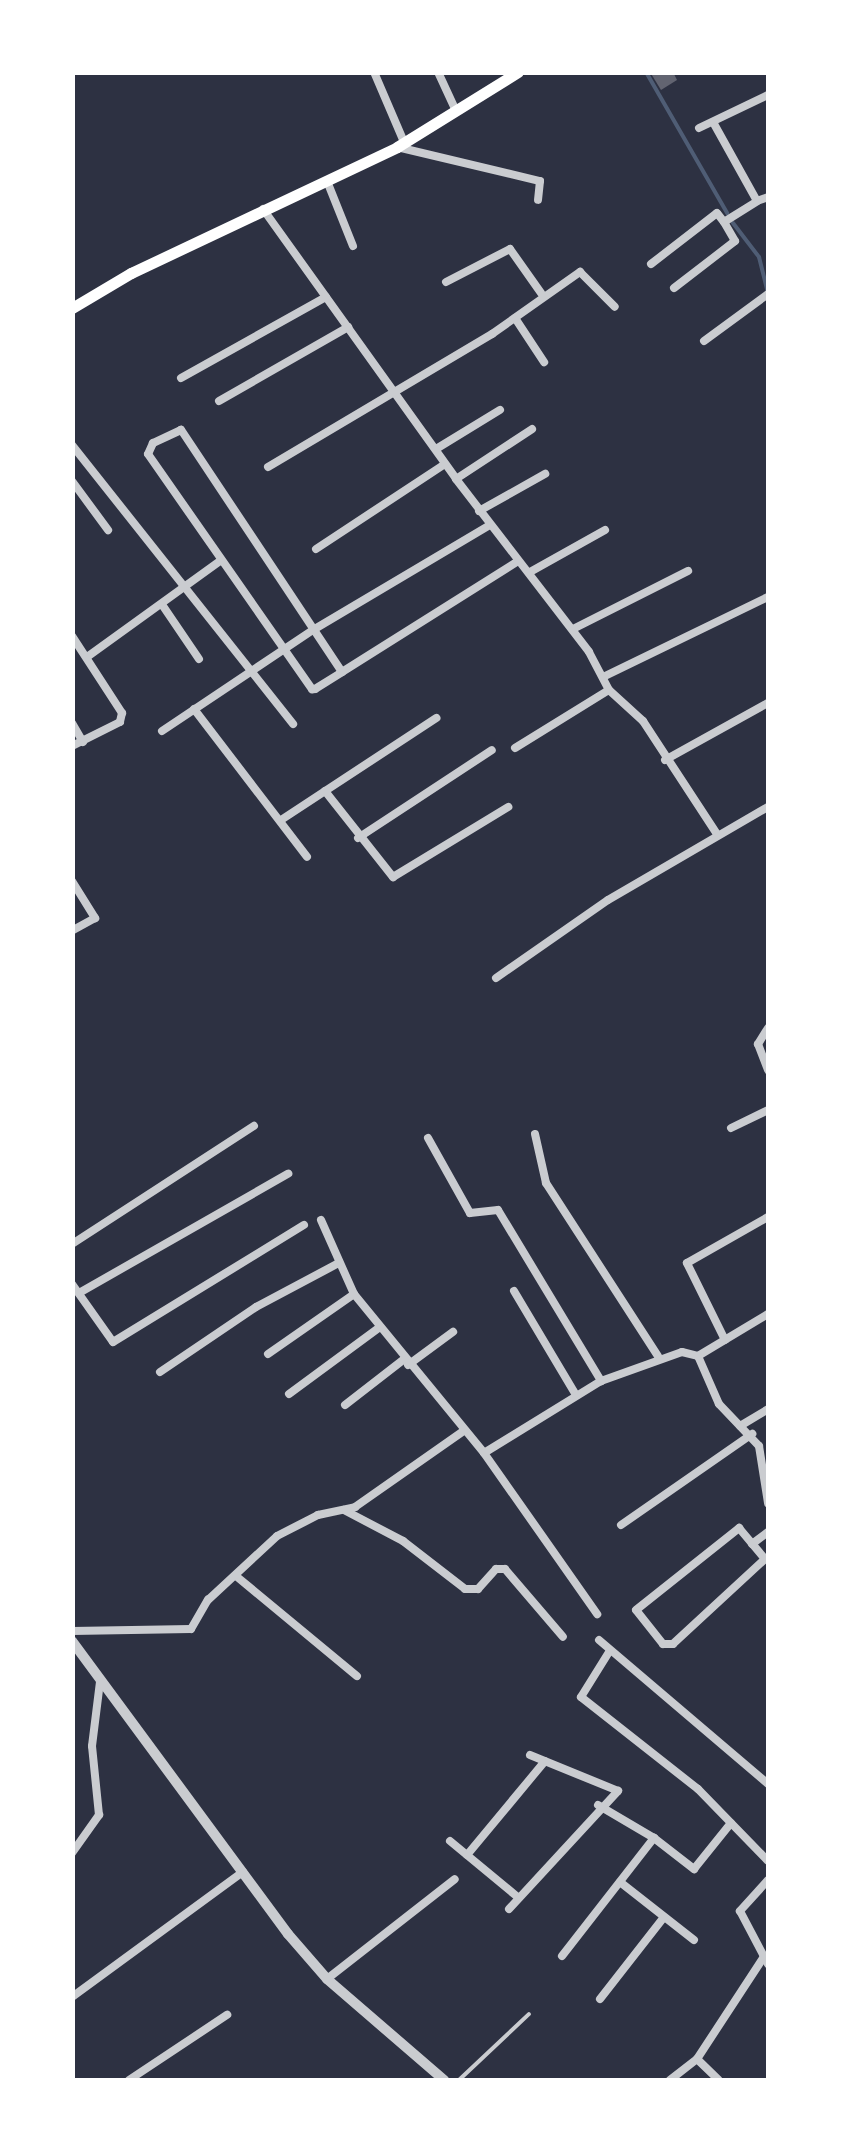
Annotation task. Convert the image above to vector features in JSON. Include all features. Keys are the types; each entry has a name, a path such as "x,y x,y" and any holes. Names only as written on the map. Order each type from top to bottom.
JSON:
{"main road":[{"path":"72,308 400,144 518,72"}],"street":[{"path":"374,72 400,144 540,181 538,200"},
{"path":"438,72 456,112"},
{"path":"699,128 768,95"},
{"path":"713,122 757,202"},
{"path":"327,181 353,246"},
{"path":"724,222 768,197"},
{"path":"263,210 490,525 573,629 609,690 642,721 717,834"},
{"path":"651,264 717,214 735,241 674,288"},
{"path":"446,282 510,249 541,294"},
{"path":"268,467 515,318 541,294 585,272 615,308"},
{"path":"704,342 766,295"},
{"path":"181,378 326,297"},
{"path":"515,318 544,362"},
{"path":"219,402 348,327"},
{"path":"436,449 500,410"},
{"path":"456,479 532,429"},
{"path":"342,672 181,430 173,430 153,442 148,454 312,690 342,672 518,561"},
{"path":"72,445 293,724"},
{"path":"316,549 445,464"},
{"path":"479,510 544,474"},
{"path":"72,481 108,530"},
{"path":"162,731 313,630 490,525"},
{"path":"530,572 605,530"},
{"path":"87,657 163,606 220,561"},
{"path":"573,629 688,570"},
{"path":"602,677 768,598"},
{"path":"163,606 199,659"},
{"path":"72,636 122,717 72,746"},
{"path":"515,748 609,690"},
{"path":"665,760 768,703"},
{"path":"194,709 307,856"},
{"path":"280,820 436,718"},
{"path":"72,723 83,742"},
{"path":"358,838 492,750"},
{"path":"325,791 390,876 398,876 508,807"},
{"path":"496,978 717,834 768,807"},
{"path":"72,881 94,920 72,932"},
{"path":"768,1028 758,1044 768,1070"},
{"path":"730,1128 768,1110"},
{"path":"72,1244 254,1126"},
{"path":"535,1134 546,1183 658,1356"},
{"path":"428,1138 470,1213 498,1210 600,1381"},
{"path":"79,1293 288,1174"},
{"path":"725,1340 686,1264 768,1216"},
{"path":"321,1220 337,1264 354,1294 406,1363 484,1453 597,1614"},
{"path":"72,1284 113,1342 304,1225"},
{"path":"160,1372 256,1307 337,1264"},
{"path":"514,1290 576,1395"},
{"path":"268,1354 354,1294"},
{"path":"484,1453 600,1381 658,1356 698,1356 768,1314"},
{"path":"290,1394 380,1327"},
{"path":"345,1404 452,1332"},
{"path":"698,1356 719,1404 752,1434 768,1503"},
{"path":"740,1426 768,1409"},
{"path":"72,1631 184,1633 198,1624 208,1600 299,1522 344,1510 391,1486 464,1430"},
{"path":"621,1525 752,1434"},
{"path":"344,1510 403,1541 464,1588 478,1588 496,1569 505,1569 563,1637"},
{"path":"733,1528 752,1544 764,1556 761,1565 673,1644 662,1644 636,1617 733,1528"},
{"path":"752,1544 768,1532"},
{"path":"236,1576 357,1676"},
{"path":"599,1640 768,1784"},
{"path":"72,1641 243,1872 327,1978 444,2080"},
{"path":"609,1652 580,1697 731,1823 768,1861"},
{"path":"72,1853 98,1814 92,1746 100,1682"},
{"path":"509,1908 598,1805 618,1791 530,1755"},
{"path":"467,1855 545,1761"},
{"path":"598,1805 654,1838 694,1869 731,1823"},
{"path":"562,1956 654,1838"},
{"path":"450,1841 519,1898"},
{"path":"72,1997 243,1872"},
{"path":"327,1978 455,1879"},
{"path":"670,2080 697,2059 766,1961 740,1910 768,1880"},
{"path":"620,1882 694,1940"},
{"path":"600,1999 664,1916"},
{"path":"129,2080 227,2014"},
{"path":"697,2059 719,2080"}],"lane":[{"path":"459,2080 528,2014"}],"building":[{"path":"650,72 673,72 677,80 661,90"}],"waterway":[{"path":"646,72 727,213"},
{"path":"733,223 759,257 768,293"}]}
